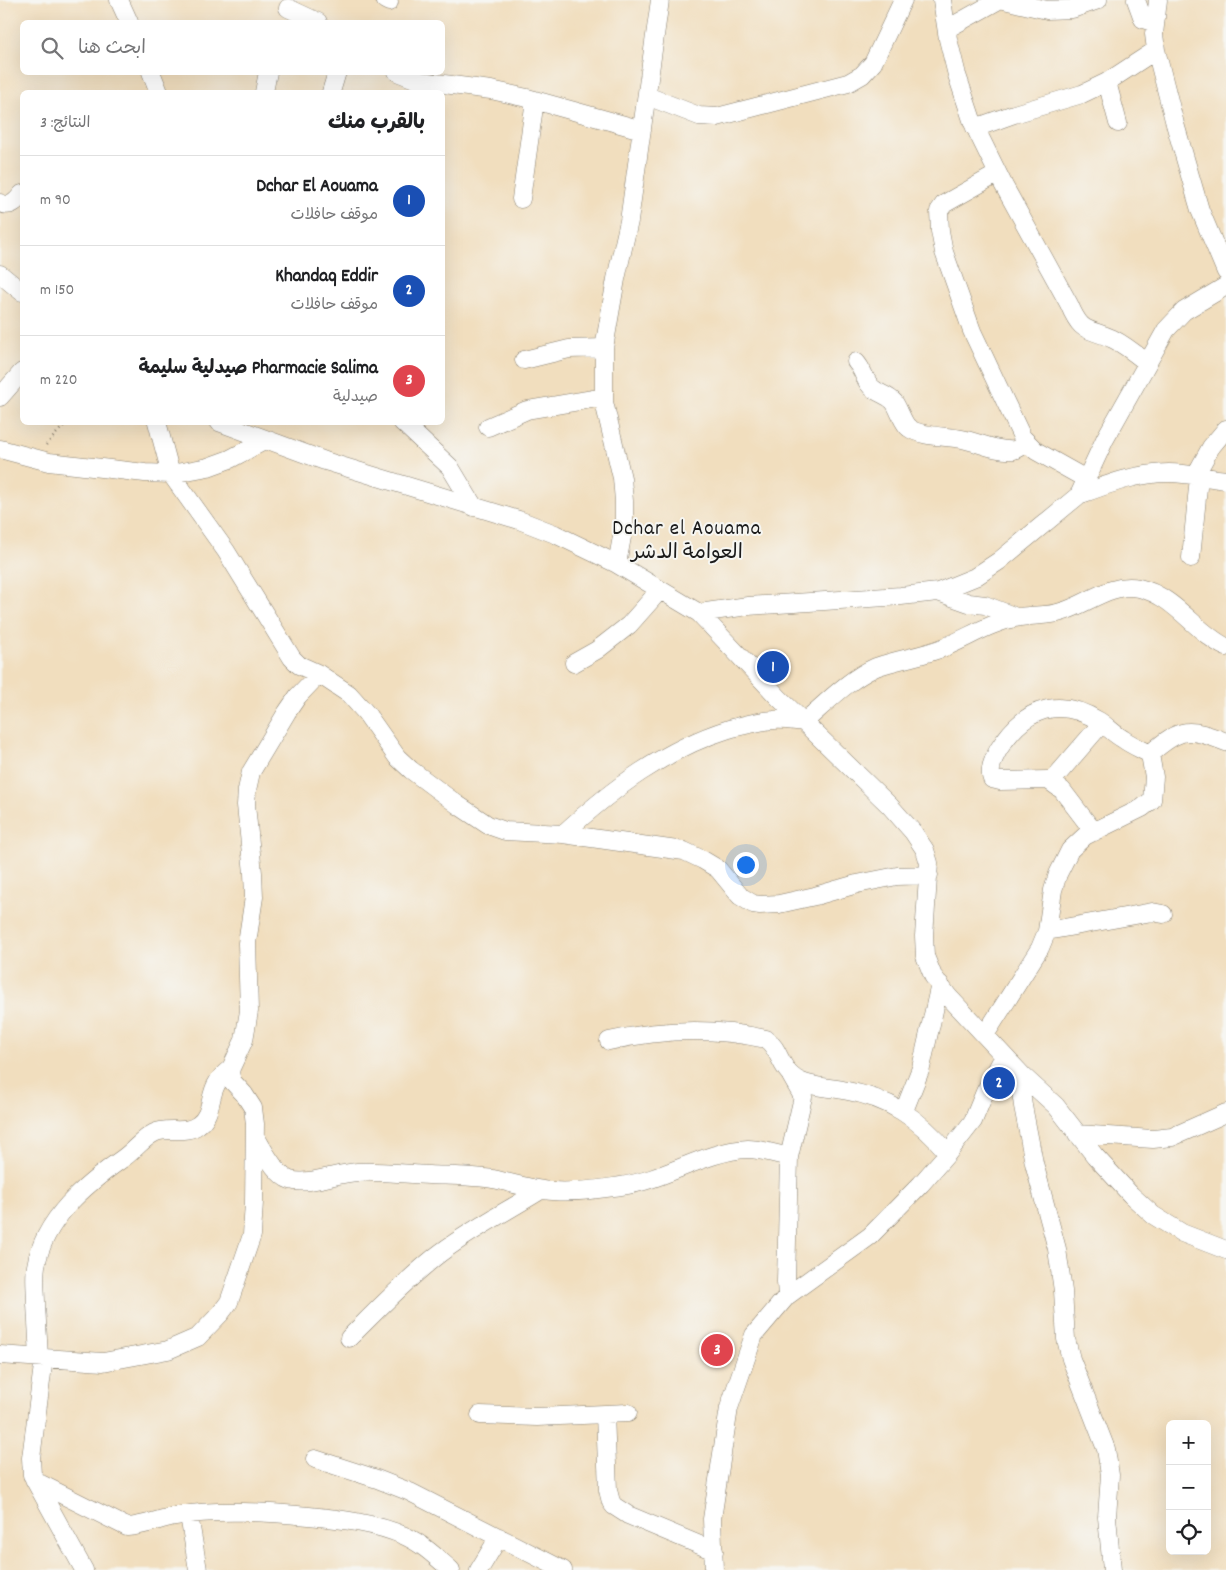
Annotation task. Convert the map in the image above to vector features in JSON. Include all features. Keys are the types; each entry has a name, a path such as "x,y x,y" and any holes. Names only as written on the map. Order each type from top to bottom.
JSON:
{"street":[{"path":"120,0 128,20"},
{"path":"617,564 624,526 624,501 622,478 609,429 604,397 604,348 616,279 629,221 660,0"},
{"path":"647,96 699,116 717,117 848,83 862,75 873,63 903,0"},
{"path":"942,0 957,75 975,128 997,174 1069,304 1078,324 1090,332 1120,343 1146,362"},
{"path":"947,29 999,0"},
{"path":"1004,0 1047,10 1072,9 1098,0"},
{"path":"1136,0 1143,19 1155,24"},
{"path":"1158,0 1155,24 1156,50 1200,210 1226,272"},
{"path":"288,10 313,20"},
{"path":"975,128 1014,114 1082,94 1107,82 1156,50"},
{"path":"152,75 158,90"},
{"path":"264,90 267,75"},
{"path":"332,90 335,75"},
{"path":"405,75 420,81 491,90 536,100 642,130"},
{"path":"1107,82 1118,123"},
{"path":"521,199 536,100"},
{"path":"997,174 944,204 939,211 940,231 944,252 972,331 1022,437 1036,451 1083,487 1145,474 1170,473 1226,480"},
{"path":"0,203 6,206 10,205 20,196"},
{"path":"0,274 20,290"},
{"path":"699,613 748,606 938,592 975,578 999,561 1083,487 1146,362 1166,330 1184,311 1226,286"},
{"path":"524,360 569,349 604,348"},
{"path":"856,362 874,390 889,396 895,403 907,427 915,431 962,439 997,449 1014,450 1027,442"},
{"path":"0,396 20,374"},
{"path":"488,427 527,410 604,397"},
{"path":"159,425 171,474 226,551 285,649 299,665 319,674 349,694 366,713 404,764 458,806 488,825 505,831 563,834 684,851 718,869 740,896 753,904 760,905 779,904 896,876 929,875"},
{"path":"227,425 325,461 519,520 555,534 617,564 699,613 778,698 890,806 914,832 925,850 929,863 924,936 926,956 933,976 1018,1071 1056,1106 1077,1134 1131,1195 1153,1215 1182,1233 1226,1250"},
{"path":"405,425 450,467 474,507"},
{"path":"1191,558 1200,466 1211,446 1226,430"},
{"path":"0,449 49,462 171,474 208,467 230,459 266,440"},
{"path":"563,834 588,811 642,770 682,747 711,735 749,724 774,720 804,722 842,689 860,676 876,668 924,655 994,624 1016,617 1059,613 1120,588 1141,588 1164,600 1207,636 1226,647"},
{"path":"574,663 596,650 629,625 660,590"},
{"path":"938,592 970,603 985,605 1016,617"},
{"path":"0,1355 103,1362 168,1350 198,1337 229,1302 252,1235 255,1167 253,1108 232,1081 230,1073 247,1028 247,942 254,897 246,805 247,790 251,772 287,712 298,696 319,674"},
{"path":"1094,832 1062,790 1051,782 1039,779 1000,781 992,779 991,770 1001,745 1011,732 1033,714 1045,709 1059,707 1073,708 1102,723 1124,740 1150,754"},
{"path":"1051,782 1102,723"},
{"path":"1150,754 1172,738 1189,731 1200,732 1226,742"},
{"path":"984,1035 1040,948 1047,931 1053,890 1065,857 1077,843 1094,832 1142,808 1152,800 1154,783 1150,754"},
{"path":"1047,931 1152,912 1163,914"},
{"path":"904,1111 921,1068 940,984"},
{"path":"609,1040 660,1032 714,1030 754,1036 766,1039 772,1043 803,1097 789,1157 787,1296"},
{"path":"714,1570 712,1519 729,1408 754,1335 787,1296 870,1236 921,1184 973,1121 985,1092 1004,1056"},
{"path":"84,1570 32,1475 31,1458 41,1357 36,1267 48,1234 69,1203 99,1176 129,1155 153,1133 160,1130 190,1129 200,1124 208,1114 216,1084 231,1068"},
{"path":"1018,1071 1022,1106 1034,1163 1057,1249 1069,1352 1106,1449 1110,1476 1107,1518 1112,1570"},
{"path":"791,1076 804,1082 863,1094 894,1106 904,1111 932,1134 948,1153"},
{"path":"1077,1134 1153,1139 1172,1137 1226,1113"},
{"path":"254,1136 274,1167 289,1180 307,1180 348,1172 394,1172 475,1177 541,1190 574,1191 642,1182 732,1151 750,1149 789,1157"},
{"path":"349,1338 392,1295 435,1257 480,1225 541,1190"},
{"path":"604,1414 608,1490 614,1506 628,1515 714,1551"},
{"path":"480,1415 537,1417 628,1414"},
{"path":"315,1459 410,1492 563,1570"},
{"path":"34,1480 127,1527 175,1516 217,1512 268,1512 340,1519 370,1525 407,1537 421,1545 451,1570"},
{"path":"189,1515 198,1570"},
{"path":"479,1570 499,1537"}],"path":[{"path":"33,458 64,425"}],"place":[{"name":"Dchar El Aouama","path":"773,667"},
{"name":"Khandaq Eddir","path":"999,1083"},
{"name":"Pharmacie Salima صيدلية سليمة","path":"717,1350"}],"district":[{"name":"Dchar el Aouama العوامة الدشر","path":"687,542"}]}
